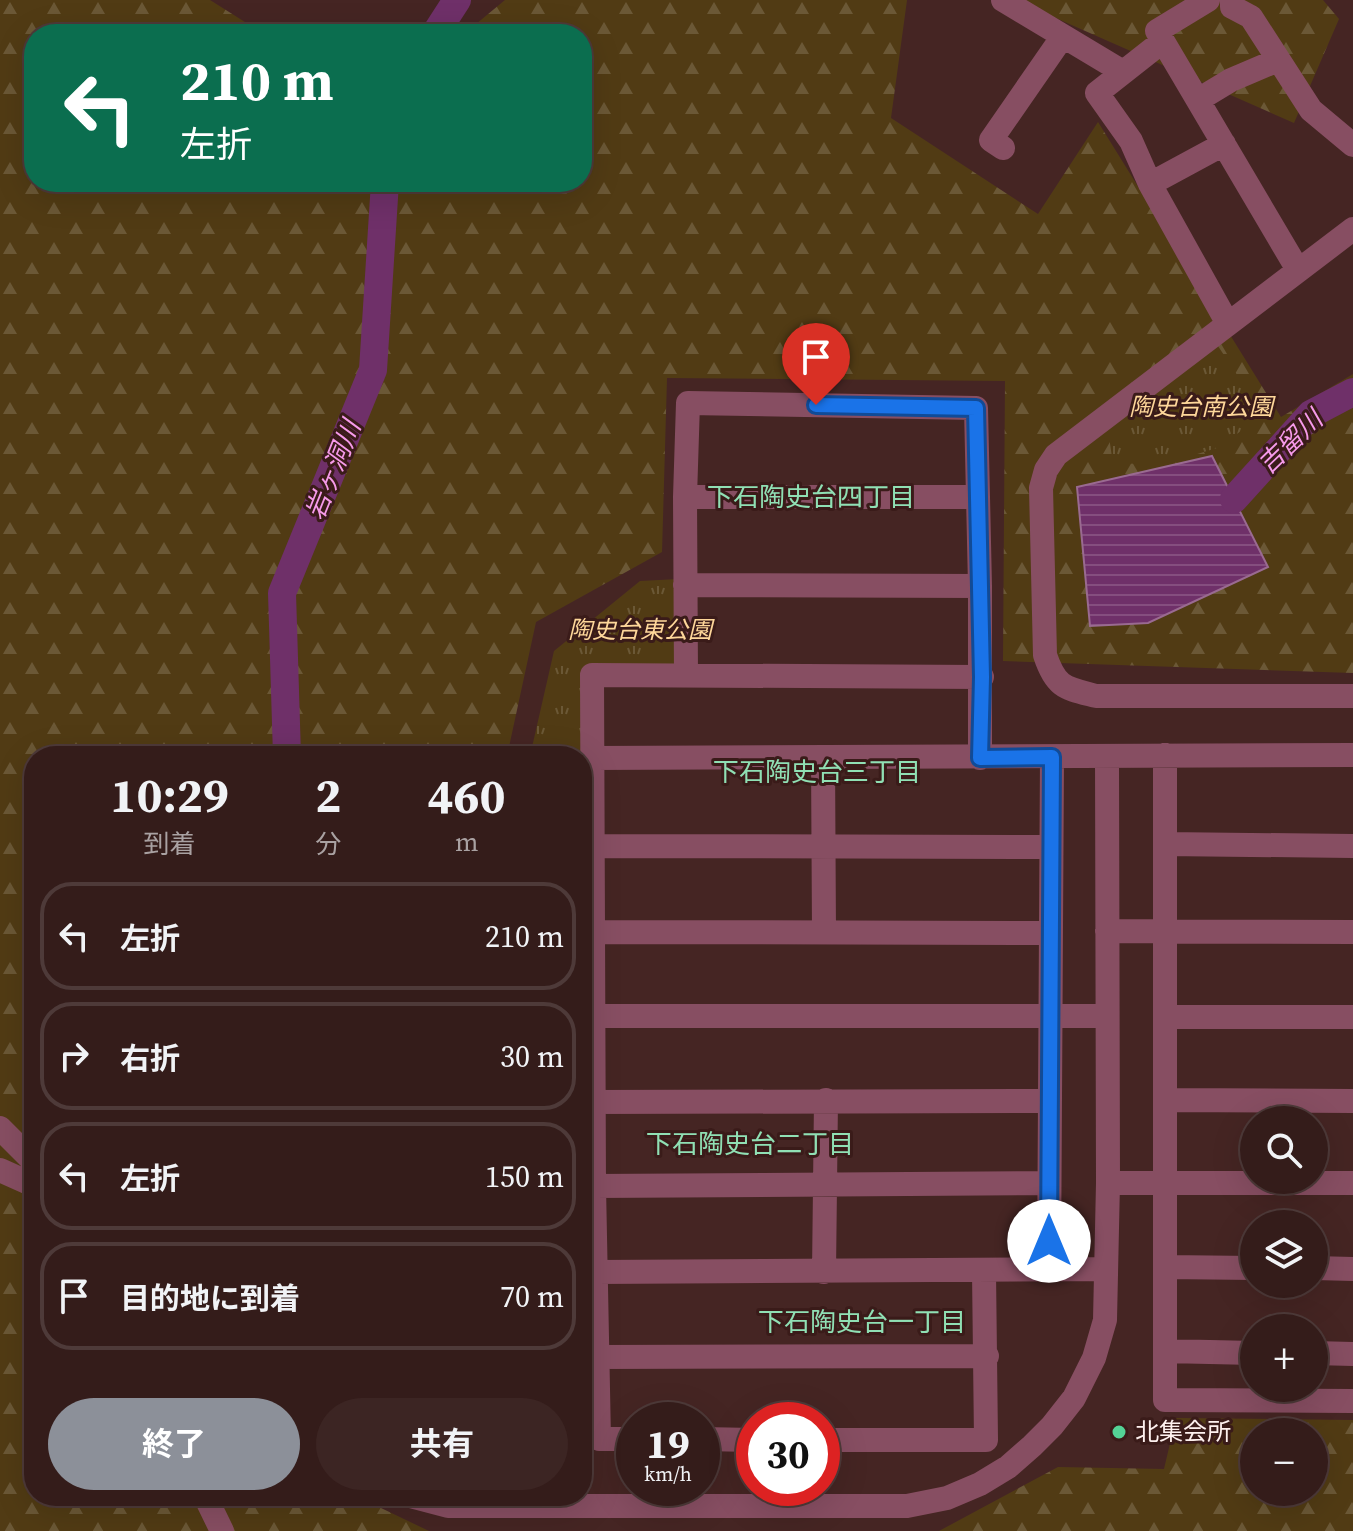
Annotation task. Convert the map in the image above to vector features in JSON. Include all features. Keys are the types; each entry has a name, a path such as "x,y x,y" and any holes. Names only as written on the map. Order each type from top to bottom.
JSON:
{"street":[{"path":"1003,0 1123,72"},
{"path":"1298,270 1157,31 1223,2 1251,17 1311,110 1353,145"},
{"path":"1003,148 991,140 1063,36"},
{"path":"1163,41 1097,93 1131,141 1150,184 1228,324"},
{"path":"1198,100 1231,80 1278,60"},
{"path":"1150,184 1224,144"},
{"path":"1353,229 1056,455 1046,470 1041,488 1045,655 1052,677 1068,689 1096,696 1353,696"},
{"path":"686,675 688,403 976,408 982,677 980,758"},
{"path":"685,497 978,497"},
{"path":"685,585 980,586"},
{"path":"616,1439 599,1439 593,1102 592,675 982,677"},
{"path":"1165,755 1165,1400 1353,1401"},
{"path":"593,758 1353,755"},
{"path":"448,1506 907,1506 947,1498 1008,1467 1052,1426 1074,1398 1094,1358 1105,1320 1108,1183 1107,756"},
{"path":"1049,1270 1052,757"},
{"path":"823,758 824,932"},
{"path":"1165,844 1353,846"},
{"path":"593,846 1051,847"},
{"path":"1107,931 1353,932"},
{"path":"593,932 1050,933"},
{"path":"593,1016 1107,1016"},
{"path":"1165,1017 1353,1017"},
{"path":"824,1272 826,1100"},
{"path":"1165,1100 1353,1101"},
{"path":"593,1102 1048,1101"},
{"path":"0,1128 24,1152"},
{"path":"0,1170 24,1181"},
{"path":"594,1186 1049,1183"},
{"path":"1108,1183 1353,1183"},
{"path":"1166,1267 1240,1268"},
{"path":"1328,1268 1353,1269"},
{"path":"596,1272 1106,1269"},
{"path":"840,1440 986,1440 984,1272"},
{"path":"1165,1351 1240,1353"},
{"path":"1328,1353 1353,1354"},
{"path":"597,1357 987,1356"},
{"path":"210,1506 222,1531"}],"green space":[{"path":"0,0 210,0 248,24 24,24 24,192 592,192 592,24 476,24 505,0 907,0 891,118 1038,214 1098,122 1281,417 1353,374 1353,673 1003,661 1005,381 667,378 662,552 536,622 509,746 24,746 24,1506 377,1506 429,1531 0,1531"},
{"path":"1015,0 1323,0 1339,19 1294,123"},
{"name":"陶史台南公園","path":"1216,343 1263,414 1220,447 1168,463 1113,464 1107,423"},
{"name":"陶史台東公園","path":"679,579 680,668 586,669 587,746 532,746 554,651 640,581"},
{"name":"陶史台東公園","path":"592,1321 593,1430 592,1430"},
{"path":"1176,1418 1240,1419 1240,1506 1328,1506 1328,1420 1353,1420 1353,1531 939,1531 1058,1467 1164,1469"}],"shaded area":[{"path":"1212,456 1268,567 1148,623 1090,626 1077,487"}],"waterway":[{"name":"岩ヶ洞川","path":"441,24 457,0"},
{"name":"岩ヶ洞川","path":"287,746 282,593 373,370 384,192"},
{"name":"吉留川","path":"1234,499 1311,414 1353,392"}],"place":[{"name":"北集会所","path":"1119,1432"}],"district":[{"name":"下石陶史台四丁目","path":"811,497"},
{"name":"下石陶史台三丁目","path":"817,772"},
{"name":"下石陶史台二丁目","path":"750,1144"},
{"name":"下石陶史台一丁目","path":"862,1322"}],"route":[{"path":"816,405 976,408 982,677 980,758 1052,757 1049,1241"}]}
